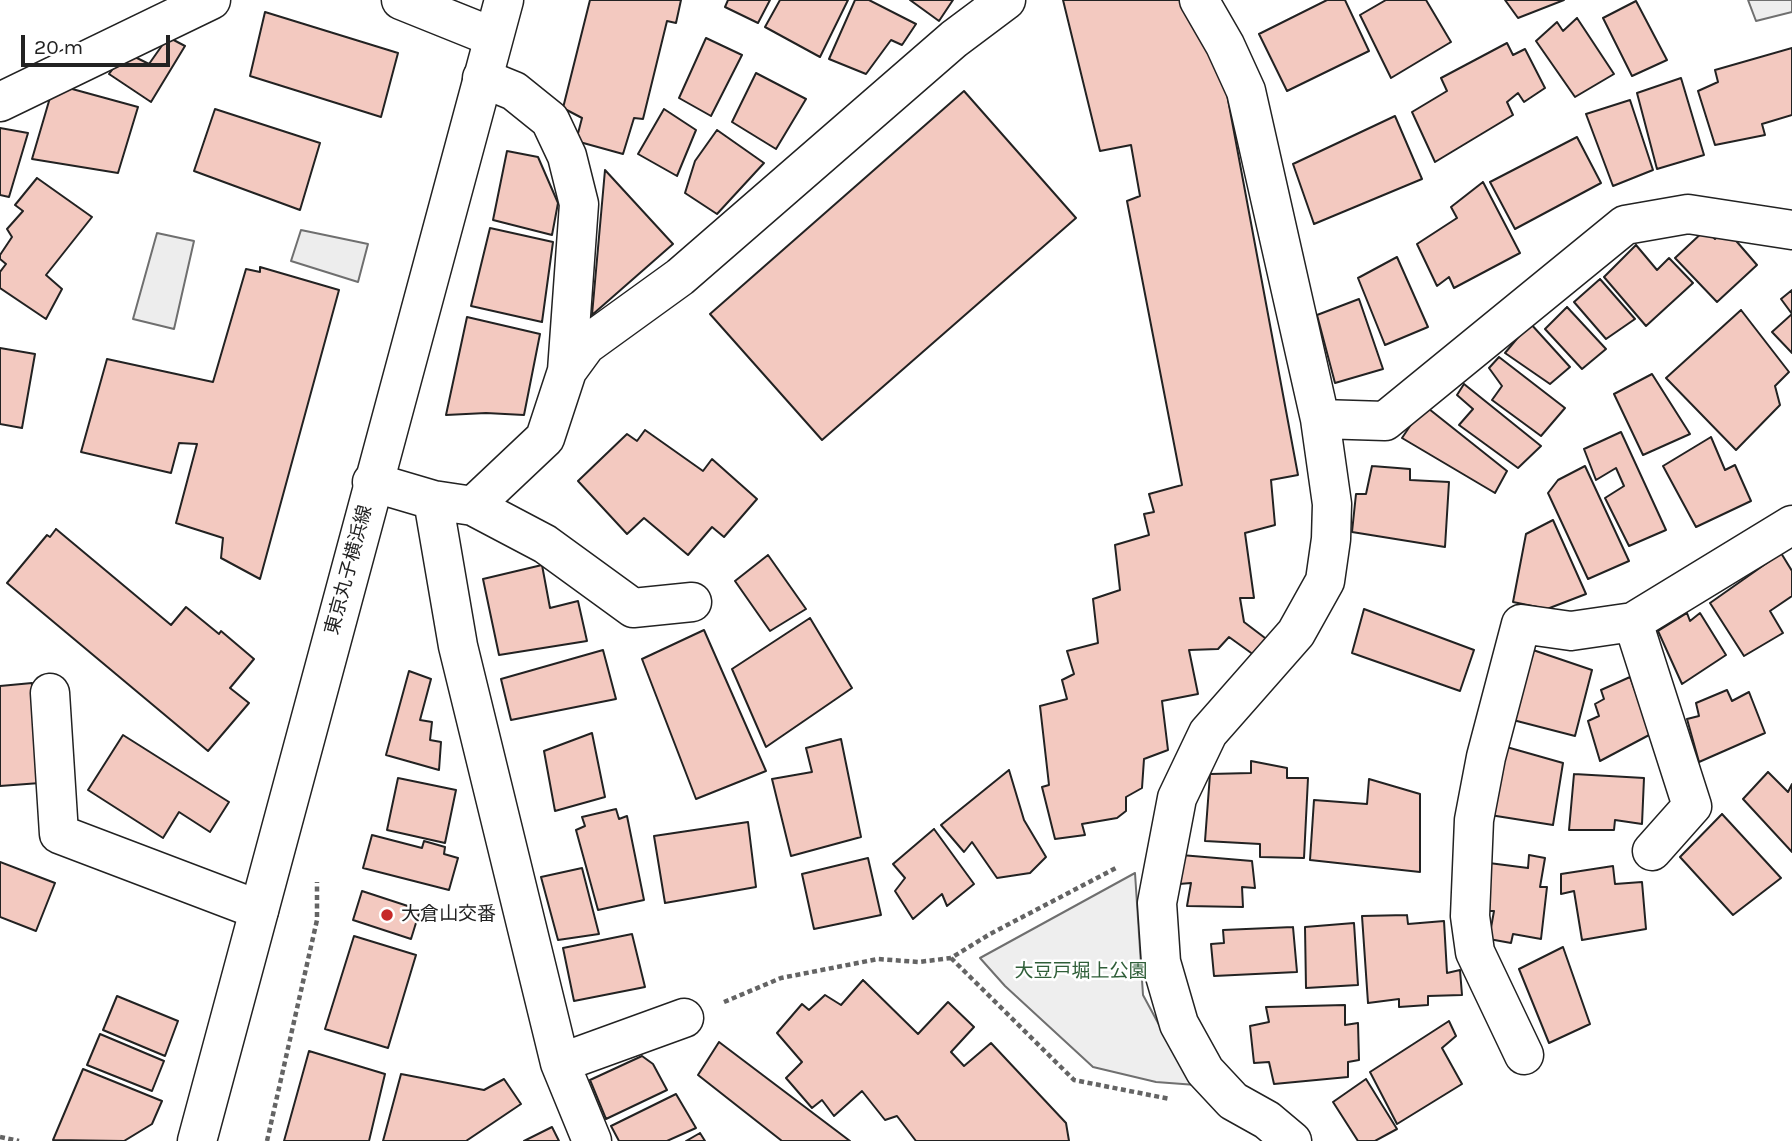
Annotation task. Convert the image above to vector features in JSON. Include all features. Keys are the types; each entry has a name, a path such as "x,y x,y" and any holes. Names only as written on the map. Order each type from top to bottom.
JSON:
{"street":[{"path":"0,102 211,0"},
{"path":"401,0 493,37"},
{"name":"東京丸子横浜線","path":"197,1141 372,482 504,0"},
{"path":"567,371 586,345 680,277 954,39 1006,0"},
{"path":"1199,0 1246,91 1320,419 1332,504 1331,539 1325,581 1296,633 1208,733 1177,798 1157,903 1161,962 1180,1024 1205,1071 1233,1101 1267,1120 1292,1141"},
{"path":"473,506 545,438 567,371 579,204 567,156 550,120 514,91 482,78"},
{"path":"1320,419 1385,421 1625,225 1688,214 1792,230"},
{"path":"372,482 433,500 473,506 545,544 633,608 692,602"},
{"path":"433,500 458,646 560,1063 592,1141"},
{"path":"1524,1055 1475,952 1470,877 1474,821 1486,757 1521,624 1571,631 1633,622 1792,526"},
{"path":"1633,622 1692,806 1653,851"},
{"path":"50,693 59,834 259,911"},
{"path":"560,1063 684,1018"}],"path":[{"path":"684,1018 781,978 878,959 919,962 951,957 1167,842"},
{"path":"951,957 1073,1080 1180,1101 1233,1101"},
{"path":"0,1137 19,1141"}],"green space":[{"path":"1748,0 1792,0 1792,12 1756,21"},
{"name":"大豆戸堀上公園","path":"1135,873 1143,995 1178,1060 1196,1085 1156,1082 1093,1067 1005,986 980,958"}],"shaded area":[{"path":"301,230 368,244 358,282 291,261"},
{"path":"157,233 194,241 174,329 133,319"}],"building":[{"path":"590,0 681,0 676,23 667,21 643,119 634,118 623,154 576,141 582,118 563,108"},
{"path":"728,0 770,0 758,23 725,7"},
{"path":"780,0 848,0 820,57 765,27"},
{"path":"855,0 869,0 916,24 902,45 891,40 866,74 829,59"},
{"path":"910,0 953,0 939,21"},
{"path":"1063,0 1186,0 1218,46 1298,475 1271,480 1275,525 1245,533 1254,598 1240,598 1244,622 1269,641 1254,655 1229,637 1218,649 1189,650 1198,694 1162,701 1168,750 1144,759 1142,788 1126,797 1126,811 1117,818 1082,824 1085,835 1055,839 1042,787 1049,785 1040,706 1067,699 1062,680 1074,674 1067,651 1098,643 1093,599 1120,590 1115,545 1149,535 1144,514 1154,512 1149,494 1182,485 1127,201 1140,196 1131,145 1100,151"},
{"path":"1327,0 1345,0 1369,51 1287,91 1259,34"},
{"path":"1386,0 1426,0 1451,42 1391,78 1360,15"},
{"path":"1505,0 1564,0 1518,18"},
{"path":"1636,1 1667,60 1632,76 1603,18"},
{"path":"265,12 398,53 381,117 250,76"},
{"path":"1577,18 1614,74 1575,97 1536,41 1557,22 1563,31"},
{"path":"168,37 185,46 151,102 109,74 125,52 149,64"},
{"path":"706,38 742,55 711,116 679,98"},
{"path":"1507,43 1513,55 1525,49 1545,88 1524,102 1518,93 1507,102 1513,115 1435,162 1412,112 1447,91 1441,78"},
{"path":"1792,48 1792,115 1762,124 1765,135 1715,145 1698,91 1718,82 1715,70"},
{"path":"756,73 806,99 776,149 732,122"},
{"path":"1681,78 1704,155 1657,169 1637,93"},
{"path":"54,84 138,107 118,173 32,159"},
{"path":"964,91 1076,218 822,440 710,314"},
{"path":"1630,100 1653,170 1613,186 1586,114"},
{"path":"215,109 320,143 300,210 194,171"},
{"path":"664,109 696,130 677,176 638,154"},
{"path":"1395,116 1422,179 1314,224 1293,164"},
{"path":"0,128 28,133 9,197 0,195"},
{"path":"717,130 764,163 717,214 685,193 695,161"},
{"path":"1577,137 1601,183 1515,229 1490,182"},
{"path":"507,151 538,157 558,203 552,235 493,220"},
{"path":"605,170 673,244 592,315"},
{"path":"37,178 92,217 46,275 62,289 46,319 0,288 0,272 6,264 0,259 0,255 12,237 7,229 23,211 15,205"},
{"path":"1483,182 1520,253 1454,288 1449,277 1437,286 1417,244 1457,218 1451,207"},
{"path":"490,228 553,242 542,322 471,306"},
{"path":"1725,228 1757,265 1717,302 1675,258 1706,229 1715,239"},
{"path":"1636,245 1657,270 1669,258 1693,283 1646,326 1604,277"},
{"path":"1397,257 1428,327 1385,345 1358,278"},
{"path":"260,267 339,290 260,579 221,558 223,538 176,523 197,444 179,443 171,473 81,452 107,359 213,382 246,269 260,272"},
{"path":"1600,279 1635,319 1606,339 1574,302"},
{"path":"1792,290 1792,314 1781,299"},
{"path":"1359,299 1383,369 1335,383 1317,315"},
{"path":"1567,307 1606,349 1582,369 1545,329"},
{"path":"1741,310 1789,372 1775,386 1780,405 1736,450 1666,378"},
{"path":"1792,314 1792,353 1772,332"},
{"path":"467,317 540,334 524,415 446,415"},
{"path":"1530,323 1570,367 1550,384 1505,353"},
{"path":"0,348 35,354 22,428 0,424"},
{"path":"1499,357 1565,408 1541,436 1492,400 1502,386 1489,368"},
{"path":"1652,374 1690,434 1643,455 1614,394"},
{"path":"1464,384 1541,446 1518,468 1459,425 1473,409 1457,395"},
{"path":"1424,405 1507,471 1495,493 1402,438"},
{"path":"645,430 703,471 712,459 757,499 724,537 712,527 688,555 644,518 627,534 578,481 627,434 637,441"},
{"path":"1621,432 1666,530 1629,546 1605,498 1624,486 1616,468 1596,480 1584,449"},
{"path":"1711,437 1725,470 1735,465 1751,501 1696,527 1663,466"},
{"path":"1372,466 1410,469 1410,480 1449,482 1445,547 1352,532 1356,494 1366,494"},
{"path":"1585,466 1629,561 1588,579 1548,493 1558,480"},
{"path":"1553,520 1586,594 1547,609 1513,602 1526,534"},
{"path":"56,529 171,625 186,607 219,634 221,631 254,659 230,688 249,703 208,751 7,583 47,535 50,537"},
{"path":"1781,553 1792,571 1792,596 1770,611 1783,633 1744,656 1710,603"},
{"path":"768,555 806,609 770,631 735,581"},
{"path":"542,565 550,608 578,601 587,641 499,655 483,579"},
{"path":"1364,609 1474,650 1460,691 1352,653"},
{"path":"1687,613 1690,621 1700,613 1726,655 1682,684 1658,631"},
{"path":"810,618 852,688 766,747 732,669"},
{"path":"704,630 766,771 696,799 642,659"},
{"path":"603,650 616,699 511,720 501,679"},
{"path":"1533,650 1592,670 1575,736 1513,720"},
{"path":"409,671 431,679 420,720 432,722 430,740 441,742 439,770 386,755"},
{"path":"1630,677 1651,734 1600,761 1588,721 1599,716 1595,704 1604,699 1601,690"},
{"path":"32,683 40,783 0,786 0,686"},
{"path":"1727,690 1732,701 1749,692 1765,733 1699,762 1687,719 1699,716 1696,703"},
{"path":"592,733 605,797 555,811 544,751"},
{"path":"123,735 229,802 210,832 179,812 163,838 88,790"},
{"path":"841,739 861,837 791,856 772,779 812,772 806,748"},
{"path":"1503,746 1563,763 1553,825 1490,815"},
{"path":"1251,761 1287,768 1287,778 1308,778 1304,858 1260,857 1260,844 1205,841 1210,774 1251,773"},
{"path":"1009,770 1024,820 1046,857 1030,873 997,878 972,842 964,852 941,825"},
{"path":"1768,772 1788,792 1792,784 1792,852 1743,799"},
{"path":"1574,774 1644,778 1642,824 1615,820 1614,830 1569,830"},
{"path":"398,778 456,790 445,843 387,830"},
{"path":"1369,779 1420,794 1420,872 1310,860 1314,800 1367,804"},
{"path":"616,809 619,819 627,816 644,900 598,910 576,830 585,826 582,817"},
{"path":"1722,814 1781,878 1733,915 1680,857"},
{"path":"748,822 756,887 665,903 654,836"},
{"path":"934,829 974,884 947,906 942,894 913,919 895,891 905,878 893,864"},
{"path":"372,835 422,848 424,841 445,847 444,854 458,858 449,890 363,868"},
{"path":"1181,855 1252,861 1255,888 1242,887 1243,907 1187,906 1191,883 1179,884"},
{"path":"1529,855 1545,858 1540,887 1547,887 1541,939 1513,934 1511,943 1489,939 1494,911 1481,911 1489,863 1528,868"},
{"path":"868,858 881,915 814,929 802,874"},
{"path":"0,862 55,883 36,931 0,917"},
{"path":"1613,866 1615,884 1642,882 1646,929 1582,940 1574,891 1561,894 1561,874"},
{"path":"582,868 599,934 558,940 541,877"},
{"name":"大倉山交番","path":"362,891 420,910 411,939 353,920"},
{"path":"1407,915 1408,924 1444,921 1447,973 1460,970 1462,995 1428,996 1428,1005 1399,1007 1399,999 1368,1003 1362,916"},
{"path":"1354,923 1358,985 1306,988 1305,927"},
{"path":"1293,927 1297,972 1214,976 1211,944 1224,943 1223,930"},
{"path":"632,934 645,987 574,1001 563,948"},
{"path":"354,936 416,955 388,1048 325,1029"},
{"path":"1563,947 1590,1024 1549,1043 1519,969"},
{"path":"863,980 918,1034 948,1002 974,1027 951,1052 964,1066 991,1043 1066,1123 1069,1141 916,1141 897,1116 885,1120 862,1091 834,1116 822,1100 812,1108 786,1078 802,1062 777,1033 802,1004 809,1010 825,995 841,1005"},
{"path":"117,996 178,1021 165,1056 103,1030"},
{"path":"1345,1005 1345,1025 1358,1023 1359,1060 1348,1062 1348,1077 1274,1084 1269,1062 1254,1063 1250,1026 1269,1022 1266,1007"},
{"path":"1449,1021 1456,1036 1442,1048 1462,1084 1397,1124 1370,1072"},
{"path":"100,1034 164,1061 152,1091 87,1065"},
{"path":"719,1042 850,1141 782,1141 698,1075"},
{"path":"309,1051 385,1074 369,1141 284,1141"},
{"path":"642,1056 653,1064 667,1090 606,1119 590,1080"},
{"path":"83,1069 162,1101 152,1124 124,1141 53,1140"},
{"path":"401,1074 484,1090 504,1079 521,1104 466,1141 383,1141"},
{"path":"1366,1079 1397,1129 1375,1141 1358,1141 1333,1102"},
{"path":"676,1094 696,1128 667,1141 619,1141 611,1126"},
{"path":"552,1127 559,1141 524,1141"},
{"path":"700,1133 705,1141 686,1141"}],"place":[{"name":"大倉山交番","path":"387,915"}]}
